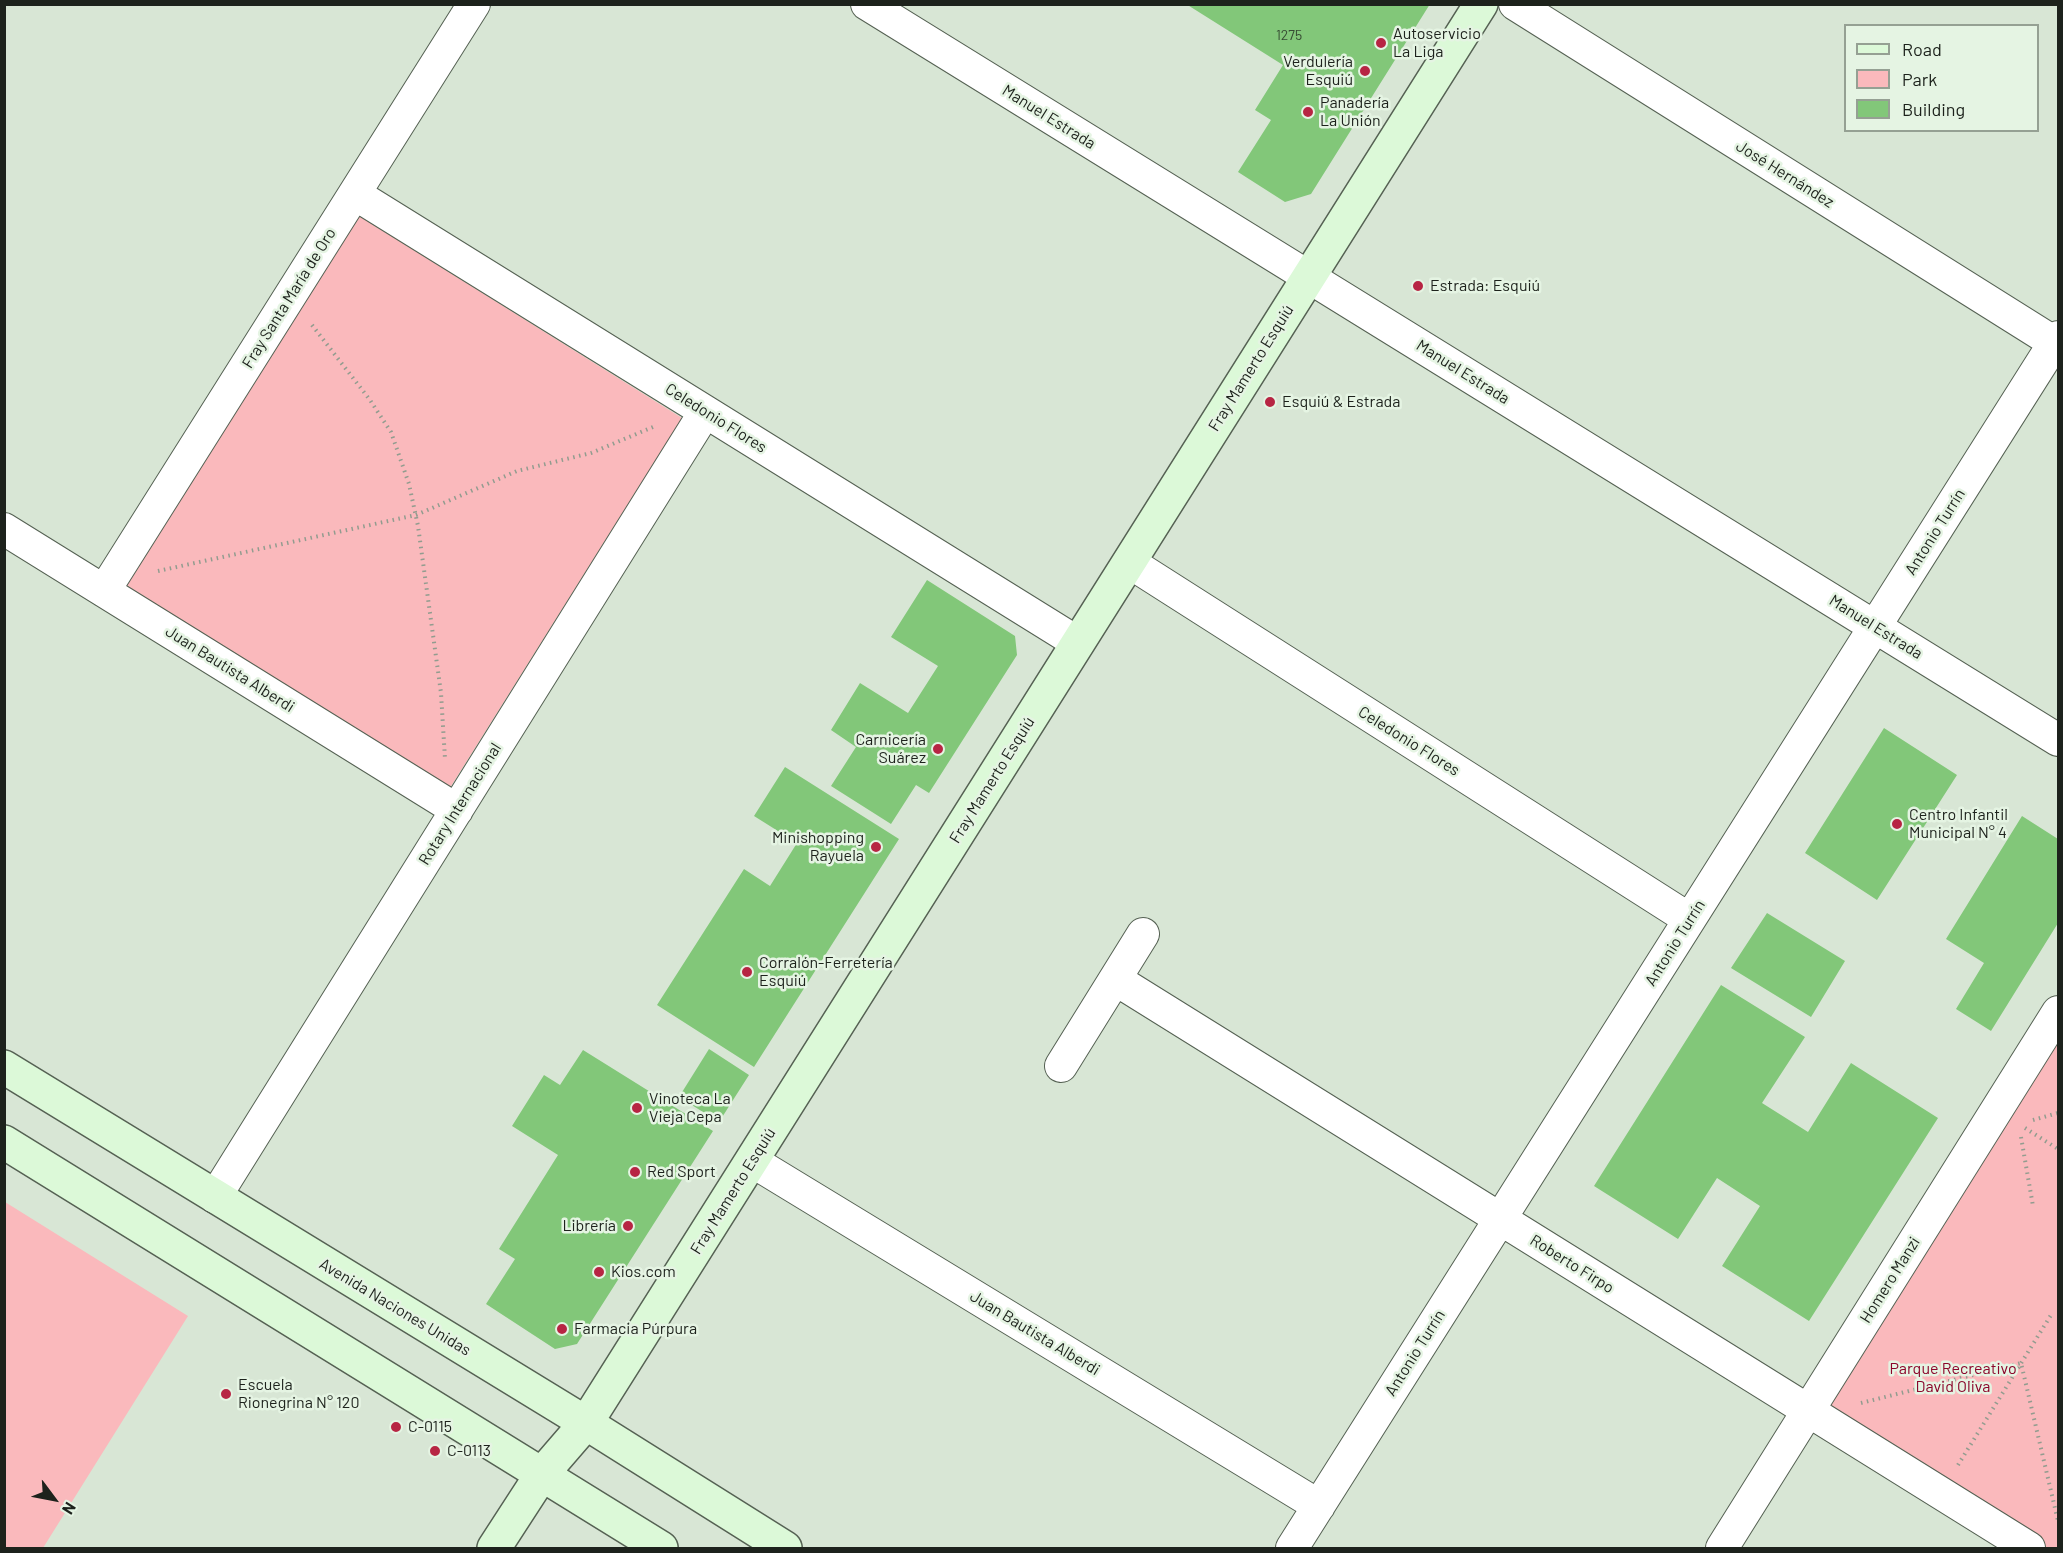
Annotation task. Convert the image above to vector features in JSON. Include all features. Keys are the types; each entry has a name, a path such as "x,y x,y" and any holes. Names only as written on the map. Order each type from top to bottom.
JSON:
{"street":[{"name":"Fray Santa María de Oro","path":"104,591 474,4"},
{"name":"Manuel Estrada","path":"867,4 2058,740"},
{"name":"Fray Mamerto Esquiú","path":"494,1548 542,1474 586,1424 1481,4"},
{"name":"José Hernández","path":"1515,4 2057,340"},
{"name":"Celedonio Flores","path":"355,194 1078,643"},
{"name":"Antonio Turrín","path":"1292,1548 2057,340"},
{"name":"Rotary Internacional","path":"215,1197 705,412"},
{"name":"Juan Bautista Alberdi","path":"4,529 457,810"},
{"name":"Celedonio Flores","path":"1129,562 1689,919"},
{"path":"1061,1066 1143,934"},
{"name":"Roberto Firpo","path":"1115,979 2030,1548"},
{"name":"Homero Manzi","path":"1722,1548 2058,1012"},
{"name":"Avenida Naciones Unidas","path":"4,1067 785,1548"},
{"path":"4,1142 661,1548"},
{"name":"Juan Bautista Alberdi","path":"752,1161 1319,1506"}],"path":[{"path":"307,319 370,399 390,432 409,484 416,515 441,693 445,761"},
{"path":"156,572 416,515 517,471 591,453 660,424"},
{"path":"2019,1124 2058,1113"},
{"path":"2019,1124 2058,1149"},
{"path":"2019,1124 2033,1206"},
{"path":"1957,1466 2051,1315"},
{"path":"1854,1405 2021,1362"},
{"path":"2021,1362 2058,1521"}],"green space":[{"path":"348,209 682,418 448,791 114,582"},
{"name":"Parque Recreativo David Oliva","path":"2058,1012 2058,1548 2029,1548 1808,1411"},
{"path":"5,1202 188,1316 43,1548 5,1548"}],"building":[{"path":"1186,4 1430,4 1311,194 1285,202 1238,172 1271,120 1255,110 1283,65"},
{"path":"927,580 1015,636 1017,655 929,793 916,785 891,824 831,786 856,747 831,730 860,683 908,713 938,666 891,637"},
{"path":"1884,728 1957,775 1877,900 1805,853"},
{"path":"785,767 899,839 754,1067 657,1005 744,869 770,886 797,843 754,816"},
{"path":"2022,816 2058,839 2058,923 1991,1031 1956,1009 1984,963 1946,939"},
{"path":"1767,913 1845,961 1811,1017 1731,968"},
{"path":"1721,985 1805,1037 1762,1103 1808,1132 1851,1063 1938,1118 1809,1321 1722,1266 1760,1206 1717,1178 1678,1239 1594,1186"},
{"path":"709,1049 749,1075 719,1122 679,1097"},
{"path":"583,1050 713,1131 577,1344 555,1349 486,1304 515,1259 499,1249 558,1155 512,1126 544,1075 560,1085"}],"place":[{"name":"Autoservicio La Liga","path":"1381,43"},
{"name":"Verdulería Esquiú","path":"1365,71"},
{"name":"Panadería La Unión","path":"1308,112"},
{"name":"Estrada: Esquiú","path":"1418,286"},
{"name":"Esquiú & Estrada","path":"1270,402"},
{"name":"Carnicería Suárez","path":"938,749"},
{"name":"Centro Infantil Municipal N° 4","path":"1897,824"},
{"name":"Minishopping Rayuela","path":"876,847"},
{"name":"Corralón-Ferretería Esquiú","path":"747,972"},
{"name":"Vinoteca La Vieja Cepa","path":"637,1108"},
{"name":"Red Sport","path":"635,1172"},
{"name":"Librería","path":"628,1226"},
{"name":"Kios.com","path":"599,1272"},
{"name":"Farmacia Púrpura","path":"562,1329"},
{"name":"Escuela Rionegrina N° 120","path":"226,1394"},
{"name":"C-0115","path":"396,1427"},
{"name":"C-0113","path":"435,1451"}]}
